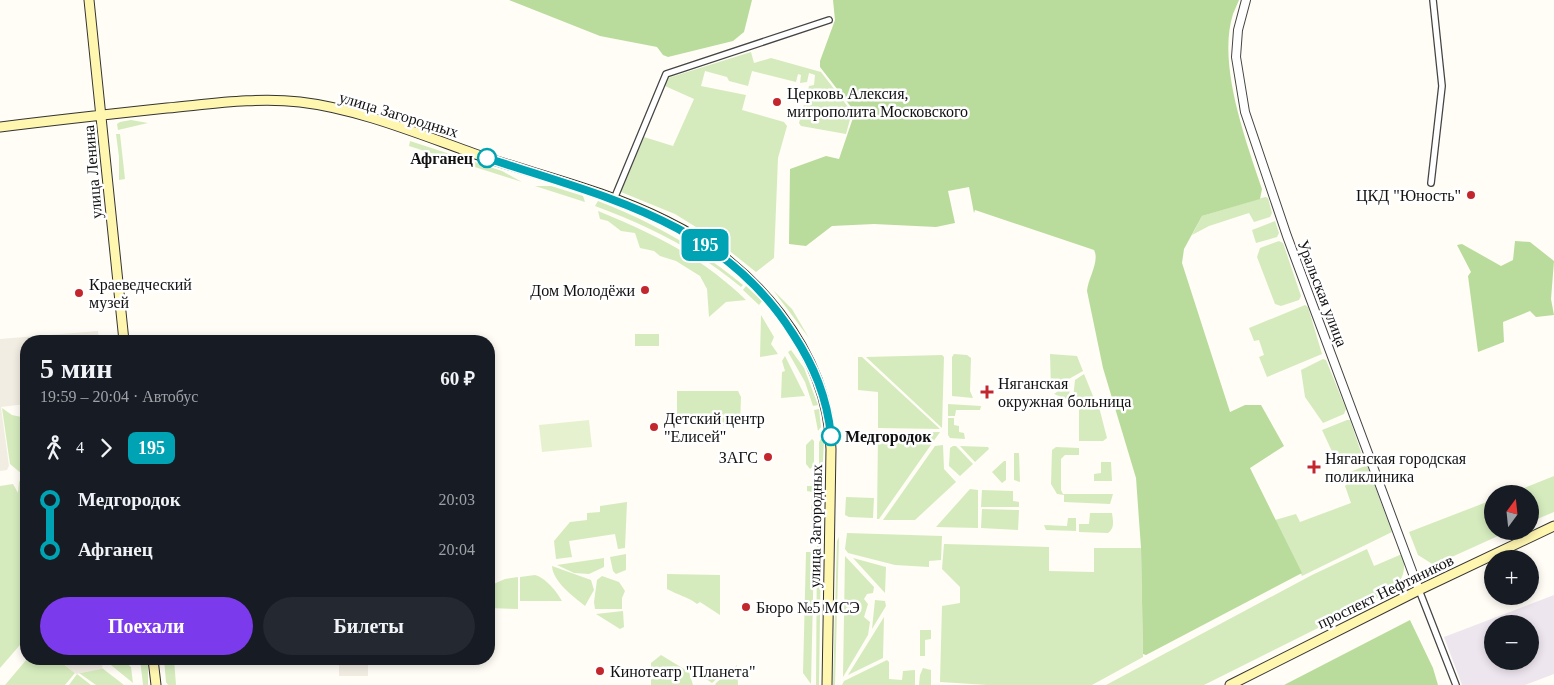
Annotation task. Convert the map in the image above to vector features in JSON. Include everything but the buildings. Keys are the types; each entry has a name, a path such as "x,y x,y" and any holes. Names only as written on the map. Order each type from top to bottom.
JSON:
{"main road":[{"name":"улица Ленина","path":"90,0 123,335"},
{"name":"улица Загородных","path":"0,127 239,102 300,102 372,120 614,199 666,221 691,235 744,275 768,299 786,322 816,374 827,406 831,443 827,685"},
{"name":"проспект Нефтяников","path":"1230,685 1419,590 1554,526"},
{"path":"154,665 156,685"}],"street":[{"name":"Уральская улица","path":"1246,0 1239,25 1236,56 1245,112 1286,236 1419,590"},
{"path":"1431,182 1442,86 1433,0"},
{"path":"614,199 666,74 829,20"},
{"path":"1419,590 1456,685"}],"shaded area":[{"path":"98,331 98,335 49,335"},
{"path":"20,337 20,405 1,407 9,466 7,470 0,471 0,339"},
{"path":"1554,595 1554,674 1525,685 1462,685 1444,637 1484,622 1484,670 1539,670 1539,615 1502,615 1528,605 1539,605 1539,601"},
{"path":"65,665 102,665 102,669 76,674"},
{"path":"339,665 368,665 368,676 339,676"}],"green space":[{"path":"509,0 752,0 744,32 733,41 668,57 663,55 657,47 600,36"},
{"path":"833,0 1239,0 1233,14 1229,34 1231,79 1248,148 1262,189 1260,199 1202,216 1184,249 1182,263 1230,412 1245,405 1261,405 1284,446 1250,468 1302,573 1146,655 1143,654 1141,548 1136,478 1103,368 1087,291 1096,259 1094,250 975,210 974,213 969,187 948,191 955,223 936,227 874,224 832,226 806,246 789,244 790,169 826,156 839,159 855,112 820,67 820,61 835,20"},
{"path":"751,52 754,63 771,58 821,72 852,112 846,134 801,126 799,123 809,86 814,85 815,75 809,73 807,82 800,83 801,75 798,74 796,82 752,71 748,86 729,81 727,77 705,71 701,86 746,95 742,110 784,122 787,126 778,158 774,258 756,272 712,237 675,214 621,192 644,137 673,146 694,99 665,86 668,78"},
{"path":"131,120 148,123 118,130 117,124"},
{"path":"116,134 120,134 125,179 119,180 119,157"},
{"path":"410,141 502,171 522,182 409,146"},
{"path":"535,186 551,186 583,196 585,202"},
{"path":"1265,197 1268,198 1272,213 1270,217 1254,222 1249,213 1209,226 1192,235 1202,216"},
{"path":"598,201 674,237 709,259 743,285 741,287 707,261 672,240 635,222 595,206"},
{"path":"598,211 676,248 712,271 746,300 726,302 709,317 707,289 700,276 676,261 660,256 654,251 640,248 635,233 621,231 608,221 600,219"},
{"path":"1275,221 1279,233 1277,237 1256,243 1252,230"},
{"path":"1279,241 1283,243 1301,296 1299,300 1281,306 1275,304 1257,257 1260,248"},
{"path":"1515,241 1530,242 1554,261 1551,299 1554,315 1536,317 1530,311 1503,322 1504,342 1478,352 1468,276 1471,272 1457,245 1462,244 1501,266 1513,260"},
{"path":"746,286 762,301 759,305 743,290"},
{"path":"773,290 792,309 809,338"},
{"path":"1305,305 1308,307 1322,354 1267,377 1259,357 1264,355 1259,340 1254,341 1249,328"},
{"path":"761,315 774,337 771,344 778,354 760,357"},
{"path":"635,334 659,334 659,346 635,346"},
{"path":"791,350 804,368 818,405 813,406 805,382 788,352"},
{"path":"954,354 967,355 971,358 970,391 973,398 952,396 952,357"},
{"path":"1050,354 1077,356 1083,371 1051,389"},
{"path":"942,355 944,357 942,428 866,357"},
{"path":"785,356 805,396 781,398 782,372 785,371 782,361"},
{"path":"858,357 862,357 940,429 878,428 878,392 858,390"},
{"path":"1323,359 1326,360 1346,409 1344,414 1323,423 1305,397 1301,370"},
{"path":"1084,374 1093,396 1092,400 1073,399 1075,380"},
{"path":"1070,383 1069,400 1054,394"},
{"path":"677,391 738,391 741,397 740,424 737,426 677,425"},
{"path":"948,404 981,406 980,410 956,410 955,416 948,416"},
{"path":"1079,407 1099,407 1107,438 1103,441 1079,441"},
{"path":"2,408 12,415 20,417 20,472 10,464"},
{"path":"819,409 821,427 818,431 814,410"},
{"path":"948,418 954,418 954,425 959,426 959,432 964,433 965,439 950,438 948,435"},
{"path":"589,420 592,447 542,452 539,425"},
{"path":"1350,420 1363,458 1345,465 1342,461 1336,460 1322,430"},
{"path":"940,432 879,519 877,519 878,433"},
{"path":"812,439 814,441 814,465 810,469 806,464 806,445"},
{"path":"821,439 824,440 822,479 819,479 819,442"},
{"path":"943,445 944,469 956,482 915,520 883,520 935,446"},
{"path":"956,446 973,464 960,476 949,466 950,448"},
{"path":"960,446 988,447 989,449 975,462"},
{"path":"1056,447 1079,448 1079,455 1065,455 1061,459 1061,490 1063,494 1113,494 1110,504 1064,502 1064,495 1057,494 1051,484 1052,450"},
{"path":"1014,453 1019,453 1020,482 1014,480"},
{"path":"1006,461 1006,480 1002,483 992,472"},
{"path":"1101,462 1111,462 1112,481 1094,481 1094,474 1101,473"},
{"path":"1367,465 1392,532 1302,576 1275,520 1296,514 1300,522 1351,503 1345,486 1348,483 1346,478 1348,473"},
{"path":"1554,476 1554,512 1539,518 1539,485 1532,485"},
{"path":"20,480 20,645 0,668 0,486 13,484 18,493"},
{"path":"807,486 815,486 814,521 811,521 812,492 807,491"},
{"path":"970,489 978,490 978,528 936,527"},
{"path":"982,490 1013,491 1013,501 1019,502 1019,507 981,507"},
{"path":"846,497 874,498 873,518 849,517 845,515"},
{"path":"627,502 625,548 618,549 615,534 569,541 572,557 556,559 554,541 570,522 587,520 587,513 600,512 600,506"},
{"path":"1484,503 1484,540 1489,540 1434,565 1418,555 1409,532"},
{"path":"982,509 1019,510 1018,530 981,528"},
{"path":"1090,513 1112,513 1112,529 1108,533 1079,532 1079,524 1089,524"},
{"path":"1068,518 1076,518 1076,531 1046,530 1044,525 1067,526"},
{"path":"847,533 942,536 941,560 929,561 929,567 895,565 848,553 845,549"},
{"path":"839,537 835,685 833,685 837,541"},
{"path":"817,544 821,545 819,685 816,685"},
{"path":"944,544 1049,547 1049,571 1094,572 1094,548 1141,548 1143,657 1092,685 987,685 940,682 942,606 960,603 960,587 942,569"},
{"path":"1367,549 1374,566 1402,554 1404,572 1402,577 1396,586 1386,594 1204,685 1106,685 1312,575"},
{"path":"806,552 814,552 811,684 803,673"},
{"path":"626,554 626,570 616,574 613,571 610,557"},
{"path":"845,556 874,587 873,593 867,594 864,599 868,604 864,617 870,622 868,635 843,677"},
{"path":"604,558 604,567 589,574 574,573 557,565"},
{"path":"853,558 886,567 885,593"},
{"path":"552,566 591,580 594,590 585,606 560,583 553,572"},
{"path":"667,574 720,575 720,615 700,602 697,604 667,589"},
{"path":"535,575 547,582 562,601 520,601 520,577"},
{"path":"602,576 619,582 625,591 622,598 622,609 595,609 597,580"},
{"path":"518,577 518,609 495,608 495,583 505,579"},
{"path":"875,600 885,601 886,606 872,629"},
{"path":"623,611 624,627 620,629 596,614"},
{"path":"884,617 883,658 848,675"},
{"path":"1410,620 1433,668 1438,685 1284,685"},
{"path":"920,630 931,630 931,639 925,640 925,656 920,656"},
{"path":"661,655 689,672 693,685 651,685 651,663"},
{"path":"887,660 889,662 889,679 902,680 903,671 915,670 915,685 842,685 844,681"},
{"path":"22,665 65,665 75,673 65,685 5,685"},
{"path":"111,665 128,665 131,667 133,683"},
{"path":"141,665 148,665 148,685 143,685"},
{"path":"165,665 174,665 176,685 168,685"},
{"path":"737,665 738,685 715,685 716,683"},
{"path":"687,666 728,668 712,683"},
{"path":"102,668 124,685 96,685 79,673"},
{"path":"923,668 931,670 931,685 919,685"},
{"path":"77,674 91,685 69,685"}],"bus line":[{"name":"195","path":"487,158 596,192 641,210 691,235 732,265 768,299 786,322 802,348 822,390 828,412 831,436"}],"place":[{"name":"Церковь Алексия, митрополита Московского","path":"777,102"},
{"name":"Афганец","path":"487,158"},
{"name":"ЦКД \"Юность\"","path":"1471,195"},
{"name":"Дом Молодёжи","path":"645,290"},
{"name":"Краеведческий музей","path":"79,293"},
{"name":"Няганская окружная больница","path":"987,392"},
{"name":"Детский центр \"Елисей\"","path":"654,427"},
{"name":"Медгородок","path":"831,436"},
{"name":"ЗАГС","path":"768,457"},
{"name":"Няганская городская поликлиника","path":"1314,467"},
{"name":"Бюро №5 МСЭ","path":"746,607"},
{"name":"Кинотеатр \"Планета\"","path":"600,671"}]}
